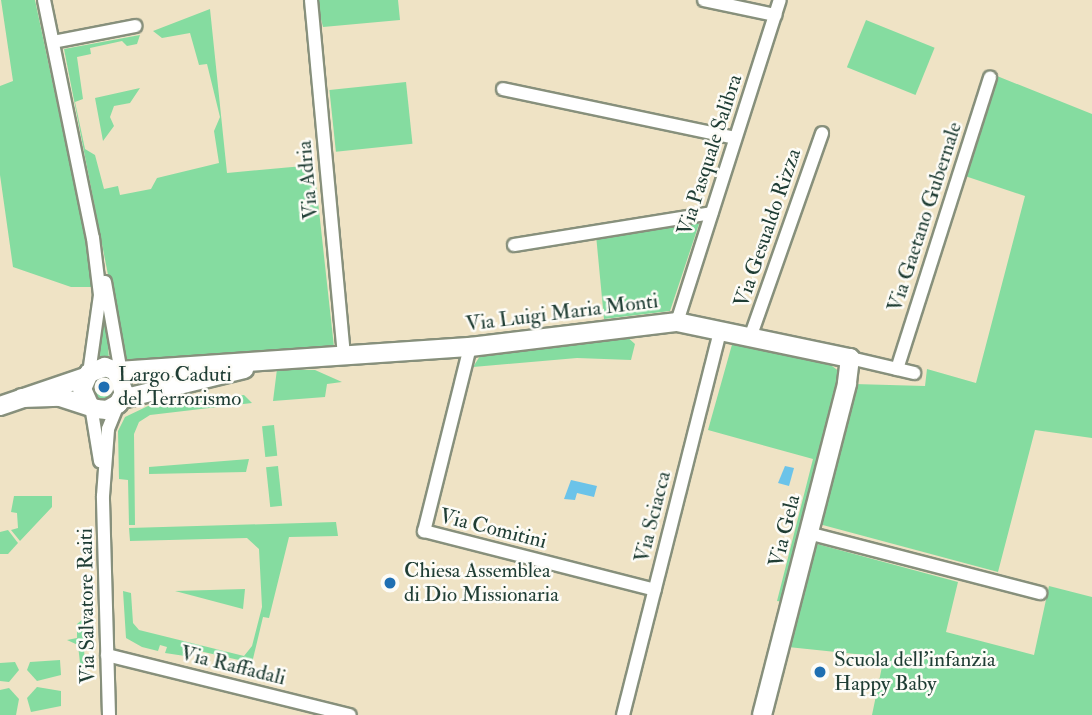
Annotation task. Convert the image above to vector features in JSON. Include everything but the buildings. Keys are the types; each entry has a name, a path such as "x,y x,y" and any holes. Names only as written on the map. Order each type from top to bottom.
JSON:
{"street":[{"path":"44,0 93,238 100,295 87,375 82,389 90,405 103,496"},
{"name":"Via Adria","path":"311,0 344,357"},
{"path":"704,0 775,15"},
{"name":"Via Pasquale Salibra","path":"677,322 780,0"},
{"path":"53,42 135,26"},
{"name":"Via Gaetano Gubernale","path":"897,369 990,77"},
{"path":"503,89 735,138"},
{"name":"Via Gesualdo Rizza","path":"751,335 822,133"},
{"path":"514,245 712,213"},
{"path":"93,238 105,279 119,374 120,402 108,429 103,496"},
{"name":"Via Luigi Maria Monti","path":"277,362 470,347 677,322 751,335 849,358"},
{"name":"Via Sciacca","path":"623,715 721,329"},
{"name":"Via Comitini","path":"470,347 424,531 655,590"},
{"path":"849,358 914,373"},
{"name":"Via Gela","path":"762,715 849,358"},
{"path":"0,406 105,367 119,374 206,363 277,362"},
{"path":"22,398 60,397 102,410 120,402 277,362"},
{"name":"Via Salvatore Raiti","path":"103,496 108,715"},
{"path":"808,533 1040,593"},
{"name":"Via Raffadali","path":"107,655 321,711 350,715"}],"green space":[{"path":"1,0 35,0 96,287 71,287 13,267 0,175 0,86 13,81"},
{"path":"316,0 398,0 400,20 323,27"},
{"path":"210,9 227,173 314,165 334,347 125,362 64,49 140,35 137,44 127,46 122,41 90,48 91,54 77,57 83,99 75,102 85,149 95,155 104,189 118,186 120,195 151,189 157,178 219,163 214,131 220,117 207,64 199,65 190,33 162,38 153,31"},
{"path":"866,20 935,48 916,95 847,67"},
{"path":"997,76 1092,114 1092,438 1035,430 998,572 819,524 854,384 925,386 927,369 976,383 1025,196 965,176"},
{"path":"406,82 412,144 336,152 329,90"},
{"path":"140,88 130,103 114,106 110,117 114,126 103,141 95,98"},
{"path":"696,221 699,224 670,311 604,319 596,235"},
{"path":"105,295 109,361 96,362 102,333"},
{"path":"625,335 635,344 631,360 577,358 473,367 480,356"},
{"path":"733,341 824,360 840,372 842,382 785,602 777,601 813,459 708,430"},
{"path":"277,369 315,370 342,382 327,384 325,397 273,401"},
{"path":"103,377 112,380 115,389 112,398 103,401 94,398 91,389 94,380"},
{"path":"244,395 252,403 150,415 139,422 134,434 135,525 129,525 128,480 119,479 118,431 125,417 148,406"},
{"path":"274,425 277,456 265,457 262,426"},
{"path":"249,459 246,472 149,474 149,467"},
{"path":"278,466 282,506 270,507 266,467"},
{"path":"14,496 52,496 52,507 20,541 11,530 18,528 17,513 11,512"},
{"path":"336,522 338,536 289,537 269,618 263,617 252,663 195,650 185,656 165,653 167,647 160,645 158,651 142,647 126,638 123,591 131,593 133,623 139,630 244,656 252,646 262,607 259,549 247,538 130,541 129,528"},
{"path":"8,530 18,543 8,554 0,554 0,532"},
{"path":"817,544 958,582 946,632 1034,655 1049,586 1092,597 1092,715 872,715 884,657 788,647"},
{"path":"245,589 243,609 175,591"},
{"path":"83,619 85,672 81,672 78,645 67,640 77,638 77,624"},
{"path":"60,660 61,675 37,681 27,670 30,662"},
{"path":"15,662 19,670 9,682 0,681 0,663"},
{"path":"37,687 61,691 61,706 31,712 27,698"},
{"path":"9,688 19,699 16,715 0,715 0,690"}],"water":[{"path":"785,466 794,468 789,486 778,483"},
{"path":"571,480 597,486 594,497 577,493 575,500 564,499"}],"place":[{"name":"Largo Caduti del Terrorismo","path":"104,387"},
{"name":"Chiesa Assemblea di Dio Missionaria","path":"390,583"},
{"name":"Scuola dell'infanzia Happy Baby","path":"820,672"}]}
